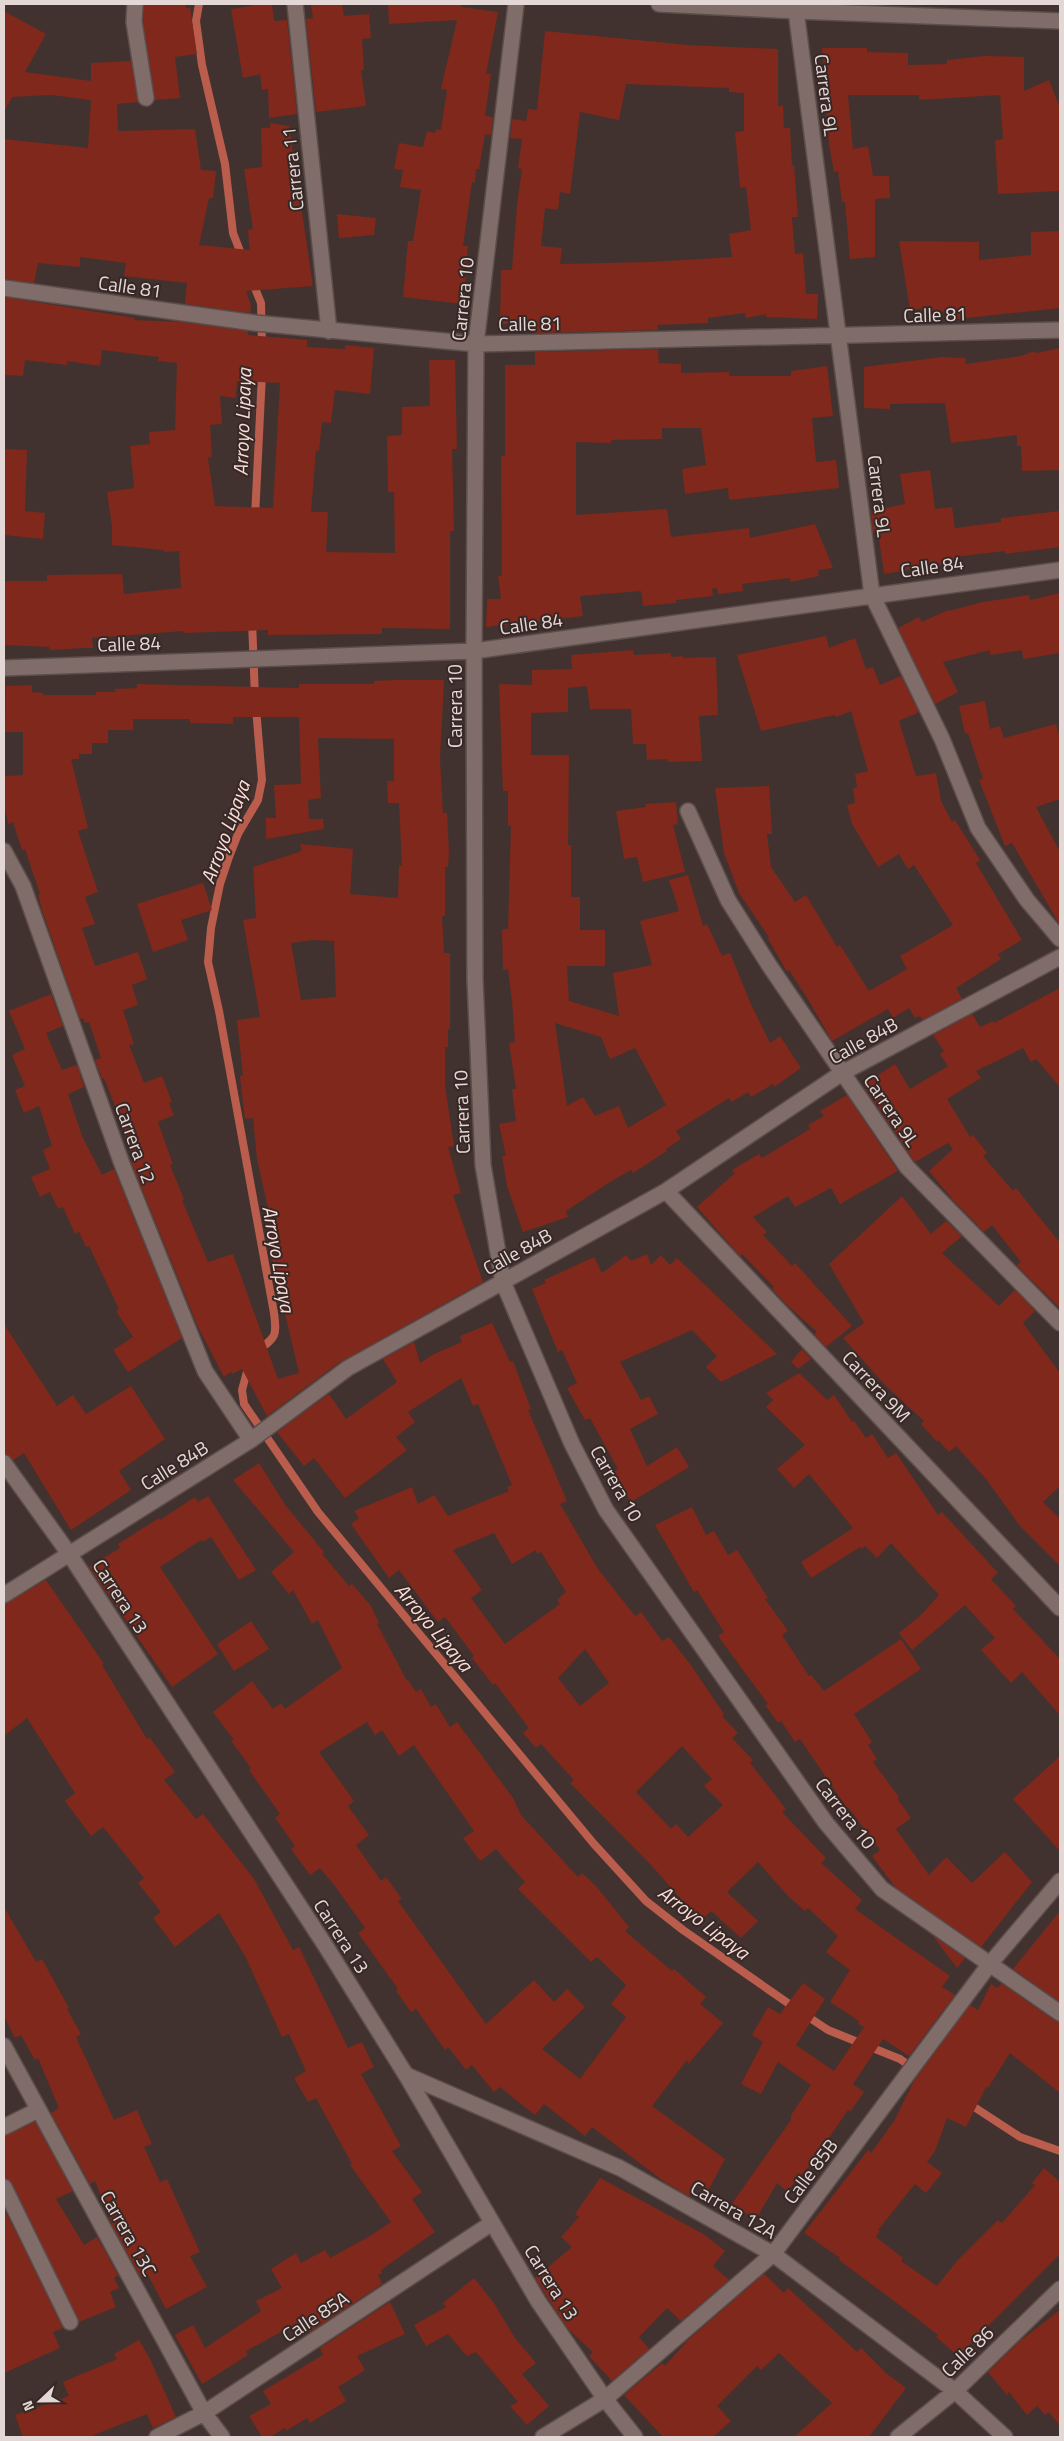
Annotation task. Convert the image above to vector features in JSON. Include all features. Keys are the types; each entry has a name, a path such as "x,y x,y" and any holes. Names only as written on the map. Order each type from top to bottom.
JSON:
{"street":[{"path":"135,4 134,22 146,98"},
{"name":"Carrera 11","path":"295,4 329,331"},
{"name":"Carrera 10","path":"516,4 476,344 474,651 475,980 483,1164 503,1282 572,1444 606,1510 826,1823 882,1889 1060,2013"},
{"path":"659,4 796,12 1060,21"},
{"name":"Carrera 9L","path":"796,12 872,594 942,740 978,828 1027,900 1060,939"},
{"name":"Calle 81","path":"4,288 263,324 476,344 839,337 1060,330"},
{"name":"Calle 84","path":"4,668 474,651 872,594 1060,570"},
{"name":"Carrera 9L","path":"688,811 728,900 842,1073 907,1167 1060,1323"},
{"name":"Carrera 12","path":"4,851 23,886 122,1164 205,1371 253,1438"},
{"name":"Calle 84B","path":"4,1595 253,1438 348,1368 666,1191 842,1073 1060,957"},
{"name":"Carrera 9M","path":"666,1191 1060,1608"},
{"name":"Carrera 13","path":"4,1463 70,1555 325,1945 406,2075 538,2301 605,2399 635,2437"},
{"name":"Calle 85B","path":"543,2437 605,2399 772,2254 989,1965 1060,1881"},
{"name":"Carrera 13C","path":"4,2046 204,2413 222,2437"},
{"name":"Carrera 12A","path":"406,2075 620,2168 772,2254 955,2391 1006,2437"},
{"path":"4,2127 38,2110"},
{"path":"4,2187 70,2322"},
{"name":"Calle 85A","path":"157,2437 204,2413 492,2223"},
{"name":"Calle 86","path":"898,2437 955,2391 1060,2289"}],"building":[{"path":"144,4 185,4 186,8 190,8 197,54 175,57 180,98 155,100 143,22"},
{"path":"252,4 272,4 274,21 287,20 297,114 269,118 268,89 262,90 260,74 243,78 231,9 252,6"},
{"path":"311,4 342,4 344,16 369,14 371,38 362,39 364,70 361,70 366,106 316,112 306,19 313,18"},
{"path":"388,4 461,4 461,7 498,12 486,74 491,74 485,116 493,117 491,135 485,134 479,169 476,169 475,182 472,182 463,246 468,246 463,304 403,297 408,241 413,241 421,190 400,187 403,170 394,169 399,143 423,147 427,131 435,133 436,129 441,130 447,90 441,89 457,20 389,24"},
{"path":"4,11 46,34 25,72 91,81 91,63 131,61 138,102 117,104 118,131 195,129 201,170 216,171 213,198 209,198 199,245 250,250 248,230 253,229 244,169 262,167 261,128 270,128 270,123 289,126 313,286 246,291 251,305 250,313 185,304 187,283 124,276 126,263 80,257 80,267 38,263 34,283 4,279 4,139 88,148 91,100 51,95 12,97 4,112"},
{"path":"545,31 688,45 778,49 778,106 783,106 784,128 790,128 792,165 794,165 798,217 792,217 795,254 803,253 806,294 818,294 817,319 766,317 766,314 746,318 745,313 708,318 708,323 657,325 658,330 535,333 535,325 500,324 501,270 512,270 522,169 518,168 522,139 510,138 512,119 526,121 528,109 537,110","holes":["626,84 729,88 729,92 744,93 744,131 735,132 740,188 746,187 751,230 729,234 732,257 651,262 560,264 562,248 541,246 545,208 558,210 560,192 570,194 580,112 619,120"]},
{"path":"822,48 867,48 867,52 908,53 908,65 947,64 947,60 985,56 1024,57 1024,91 1049,80 1060,108 1060,191 998,194 995,140 1003,139 1000,95 919,100 919,95 848,95 853,149 868,146 873,176 889,176 890,198 875,199 875,257 850,259 845,202 842,202 838,171 834,172 829,144"},
{"path":"337,214 376,218 374,235 339,238"},
{"path":"1060,231 1060,308 948,320 947,311 933,313 932,307 910,310 899,241 979,242 979,260 1031,255 1031,232"},
{"path":"4,297 135,318 134,320 181,322 248,331 248,335 307,340 307,347 345,349 345,345 374,348 370,394 335,390 331,423 322,422 319,451 316,450 311,512 328,512 326,552 395,553 394,492 388,492 387,436 402,435 402,407 430,406 429,360 455,360 457,449 452,449 454,531 450,531 450,629 382,628 382,634 268,635 268,630 184,633 184,631 92,638 93,648 50,650 49,647 4,645 4,581 47,581 47,575 122,574 124,594 181,588 179,551 164,552 164,550 112,545 112,526 107,492 134,488 130,446 150,444 149,432 175,430 177,363 158,361 159,357 102,350 100,366 67,361 67,365 25,360 23,376 4,375","holes":["237,381 280,383 273,508 215,506 208,458 212,457 210,425 222,424 220,396 236,398"]},
{"path":"1060,348 1060,470 1022,471 1021,446 1017,446 1017,435 951,443 945,403 890,404 890,409 864,408 864,367 942,357 965,358 966,364"},
{"path":"658,349 659,363 681,364 681,373 729,372 729,376 791,376 791,371 827,366 833,416 812,418 816,462 836,460 839,488 729,500 728,488 685,494 682,469 706,465 701,428 662,428 662,439 611,440 611,443 576,442 576,515 667,509 671,537 749,528 750,538 815,524 833,568 818,570 819,576 790,582 790,578 742,584 743,591 718,594 717,588 712,589 713,596 676,600 676,603 643,606 641,591 580,596 583,616 486,627 487,599 501,599 498,576 502,576 501,456 505,456 505,365 535,365 535,352"},
{"path":"4,449 27,450 25,511 45,513 43,539 4,535"},
{"path":"930,470 935,509 952,507 955,528 1001,522 1001,518 1060,511 1060,547 1005,554 1005,551 954,557 955,562 884,574 878,531 873,532 871,511 905,504 900,474"},
{"path":"1060,593 1060,653 1023,659 1022,650 990,655 990,650 943,662 958,692 935,704 898,628 919,617 922,622 948,610 982,602 1029,595 1030,600"},
{"path":"826,636 829,648 855,638 866,669 873,667 880,685 901,676 919,712 899,721 916,776 936,773 941,801 952,822 955,820 980,860 976,863 1022,940 998,954 1001,959 956,988 962,999 922,1020 920,1016 915,1018 909,1008 893,1018 888,1009 832,1041 789,970 787,972 767,937 769,937 739,893 724,853 715,788 769,786 772,834 767,834 771,867 795,902 806,895 837,947 840,945 869,991 907,969 900,956 953,925 914,865 908,869 899,854 878,867 852,824 847,805 855,803 853,788 857,787 855,774 868,771 851,711 836,717 835,715 761,731 737,655"},
{"path":"633,650 634,655 671,653 671,657 716,657 718,715 699,716 702,761 668,762 667,759 647,760 646,744 633,744 631,709 590,709 587,686 568,688 568,712 531,713 531,755 569,755 568,845 571,845 571,897 580,897 580,930 605,930 605,966 567,966 569,1001 619,1016 613,973 652,965 640,921 679,911 669,880 688,875 703,926 707,924 722,956 730,953 750,1002 770,1043 780,1036 801,1068 774,1087 773,1084 751,1097 748,1092 732,1102 729,1098 676,1131 681,1139 666,1149 667,1151 633,1173 631,1170 610,1182 566,1211 568,1217 523,1232 507,1186 502,1156 506,1156 499,1124 516,1121 512,1089 516,1089 509,1043 515,1042 512,1001 508,969 503,970 502,929 508,929 511,826 508,826 508,791 503,791 499,684 532,685 532,670 572,669 571,655","holes":["555,1023 601,1037 610,1059 635,1048 666,1105 628,1128 619,1106 595,1116 583,1097 567,1106"]},
{"path":"444,680 440,759 443,813 447,813 449,853 448,867 445,867 445,916 442,916 444,953 450,953 450,1029 448,1029 448,1047 445,1047 445,1086 454,1146 448,1147 461,1193 453,1195 483,1282 337,1364 267,1416 242,1369 232,1374 231,1372 224,1377 198,1327 131,1162 136,1160 95,1060 101,1058 89,1022 85,1023 83,1018 80,1019 43,913 38,895 40,894 25,849 22,850 13,822 8,824 4,802 4,776 23,775 23,732 5,732 6,686 32,685 32,692 43,693 43,695 96,695 96,692 115,692 115,689 137,688 137,684 299,688 299,684 374,684 374,681","holes":["233,717 299,717 301,784 274,785 276,818 266,818 266,839 324,829 323,819 309,819 308,800 321,798 318,738 394,739 394,781 387,781 388,803 399,803 402,866 399,865 398,898 350,894 353,849 300,844 302,851 253,867 256,918 243,920 260,1017 237,1020 243,1075 240,1076 245,1119 253,1118 257,1159 276,1244 269,1246 299,1373 278,1379 233,1254 208,1262 182,1200 184,1199 170,1165 173,1164 158,1122 174,1115 169,1103 172,1102 162,1076 144,1083 129,1045 134,1044 123,1010 138,1005 132,985 147,979 138,952 95,966 82,928 95,924 85,897 98,892 78,831 88,828 71,759 79,759 79,754 92,754 92,743 108,743 108,730 133,730 133,719 190,719 190,723 233,724","313,940 334,941 336,997 301,1000 291,943"]},
{"path":"985,701 990,729 1000,726 1004,738 1056,724 1060,739 1060,799 1036,807 1060,852 1060,925 1012,843 1005,846 979,780 983,779 968,733 965,734 959,706"},
{"path":"676,802 678,824 673,825 685,872 643,882 637,857 624,859 616,811 646,807 645,804"},
{"path":"203,883 212,910 181,920 188,940 153,952 137,904"},
{"path":"1060,988 1060,1087 1036,1059 1031,1062 1023,1048 976,1071 981,1078 947,1099 970,1137 973,1135 987,1153 983,1156 1013,1191 1016,1188 1060,1243 1060,1308 1017,1265 1021,1262 992,1225 984,1232 953,1200 929,1171 953,1149 948,1143 915,1162 863,1085 895,1064 910,1089 948,1066 940,1054 944,1051 933,1035 972,1014 980,1027 993,1021 994,1023"},
{"path":"51,994 63,1026 46,1033 62,1070 77,1065 84,1087 68,1094 82,1136 102,1175 114,1169 182,1338 128,1372 113,1350 133,1337 116,1311 119,1309 89,1246 86,1247 79,1232 75,1234 63,1207 58,1209 50,1192 40,1197 31,1177 50,1169 43,1150 52,1146 39,1106 24,1113 15,1090 25,1086 12,1055 25,1049 9,1011"},
{"path":"847,1095 898,1171 840,1204 831,1188 795,1207 788,1196 753,1217 767,1232 763,1235 792,1266 795,1263 852,1326 826,1347 814,1334 817,1332 786,1304 772,1289 774,1287 742,1254 740,1256 697,1207 735,1173 732,1170 759,1154 762,1158 810,1129 808,1125 824,1116 820,1111"},
{"path":"902,1196 931,1234 946,1221 962,1236 942,1253 999,1306 1015,1290 1035,1311 1023,1323 1060,1373 1060,1486 1043,1502 1060,1519 1060,1566 1020,1526 986,1479 956,1446 949,1452 938,1440 937,1442 921,1424 924,1421 885,1385 843,1338 864,1323 829,1264"},
{"path":"647,1254 651,1265 661,1255 670,1265 677,1258 777,1354 721,1382 706,1367 717,1356 692,1330 620,1362 641,1400 649,1396 658,1414 630,1429 647,1466 677,1447 689,1467 631,1502 612,1473 618,1469 590,1418 585,1420 567,1388 577,1383 562,1350 558,1352 532,1289 546,1283 544,1280 594,1257 602,1273 626,1255 631,1261"},
{"path":"492,1323 510,1362 513,1361 531,1409 528,1410 567,1501 560,1504 598,1569 635,1616 641,1612 662,1641 669,1637 690,1664 724,1714 722,1716 738,1733 732,1738 753,1760 750,1763 786,1809 782,1812 826,1858 821,1863 862,1900 855,1909 950,1976 942,1987 955,1995 909,2056 883,2039 853,2084 864,2092 850,2112 848,2110 812,2163 787,2191 777,2183 756,2219 731,2205 791,2120 791,2115 811,2085 778,2062 761,2094 741,2084 763,2042 752,2035 768,2007 780,2014 803,1983 825,1999 796,2045 834,2071 864,2027 858,2024 859,2021 830,2002 850,1970 826,1952 838,1936 808,1908 805,1911 789,1897 758,1862 728,1893 758,1921 741,1938 711,1911 700,1921 652,1866 570,1783 574,1780 541,1744 536,1748 523,1733 529,1728 495,1683 493,1685 472,1658 474,1656 445,1617 438,1622 399,1570 389,1578 351,1524 359,1518 354,1511 412,1487 418,1504 434,1495 448,1516 509,1491 507,1487 512,1485 478,1404 473,1406 461,1378 408,1412 415,1422 396,1437 407,1450 345,1498 314,1458 304,1466 277,1432 329,1394 346,1419 397,1382 383,1359 414,1342 420,1363 434,1354 462,1342 460,1336","holes":["494,1533 512,1564 536,1550 537,1554 541,1552 566,1592 557,1600 560,1604 505,1644 471,1598 482,1590 453,1550","585,1649 609,1683 580,1706 558,1678","682,1746 712,1779 704,1786 723,1805 688,1837 676,1824 671,1829 636,1792"]},
{"path":"4,1324 57,1406 73,1395 86,1414 131,1386 165,1439 119,1471 131,1490 71,1530 24,1453 13,1460 4,1454"},
{"path":"802,1349 811,1359 798,1369 791,1362"},
{"path":"799,1373 827,1400 834,1395 852,1422 854,1421 866,1438 872,1434 888,1458 896,1453 938,1515 942,1512 998,1573 991,1579 1016,1606 1013,1609 1060,1659 1060,1715 1022,1672 1011,1683 981,1650 995,1638 965,1605 912,1650 899,1633 919,1617 939,1595 891,1543 877,1558 865,1546 862,1549 860,1547 811,1578 801,1562 853,1528 809,1474 794,1488 777,1469 805,1445 766,1407 773,1400 766,1393"},
{"path":"259,1463 286,1506 324,1552 322,1554 349,1586 352,1584 371,1606 379,1623 377,1624 407,1681 416,1692 421,1689 431,1707 436,1704 450,1727 457,1722 513,1798 521,1815 578,1877 582,1873 596,1886 629,1927 625,1931 706,1997 700,2004 723,2023 688,2064 687,2060 652,2106 725,2159 708,2191 698,2185 689,2196 666,2183 592,2127 585,2136 544,2104 535,2115 500,2087 494,2092 472,2065 466,2070 448,2047 445,2050 416,2009 411,2012 396,1991 398,1989 358,1933 365,1928 335,1886 320,1868 310,1875 291,1849 295,1846 275,1818 280,1814 249,1770 251,1768 231,1741 234,1740 213,1712 252,1681 273,1709 281,1703 285,1709 342,1668 318,1620 312,1624 293,1590 289,1594 271,1572 294,1552 233,1480","holes":["367,1722 375,1735 382,1730 399,1756 414,1745 474,1831 463,1838 480,1861 496,1849 525,1882 518,1889 591,1962 597,1957 626,1985 611,2004 626,2017 580,2079 542,2049 585,2007 567,1989 554,2002 534,1980 486,2024 398,1901 402,1899 386,1877 381,1881 356,1845 369,1835 348,1806 354,1801 319,1752"]},
{"path":"208,1496 256,1570 239,1580 211,1537 202,1542 201,1540 160,1567 218,1654 172,1687 89,1567 120,1548 118,1544 159,1518 160,1520 195,1497 198,1502"},
{"path":"692,1507 706,1535 714,1531 728,1555 737,1550 768,1598 765,1599 788,1631 782,1635 809,1676 811,1675 824,1691 901,1639 921,1669 854,1714 872,1742 868,1745 877,1759 873,1762 899,1797 897,1798 911,1818 896,1829 929,1875 946,1857 972,1883 1005,1852 1032,1882 981,1947 895,1887 872,1856 880,1850 847,1808 800,1739 795,1742 781,1721 778,1723 765,1705 768,1704 718,1636 724,1632 697,1590 694,1592 655,1525"},
{"path":"46,1580 104,1664 102,1665 147,1739 150,1738 175,1772 164,1780 196,1819 203,1814 254,1879 293,1950 299,1947 348,2048 362,2042 374,2067 361,2074 401,2146 392,2151 422,2192 412,2199 435,2232 381,2270 382,2273 378,2275 382,2284 310,2332 303,2320 246,2351 248,2355 202,2384 175,2335 193,2325 205,2348 261,2311 256,2301 282,2288 271,2269 296,2253 301,2263 325,2250 330,2258 391,2222 350,2165 352,2164 316,2098 308,2102 294,2078 306,2071 289,2034 282,2037 245,1956 219,1913 175,1947 153,1918 161,1912 138,1883 144,1878 103,1827 91,1836 65,1801 75,1793 27,1718 4,1736 4,1604"},
{"path":"251,1621 269,1649 234,1671 217,1644"},
{"path":"1060,1756 1060,1851 1013,1799"},
{"path":"4,1907 36,1962 42,1959 69,2008 67,2009 81,2034 76,2037 114,2120 137,2110 152,2144 144,2147 160,2182 167,2179 200,2252 190,2256 207,2287 166,2309 148,2275 142,2278 135,2267 113,2227 95,2181 90,2184 51,2113 59,2108 38,2058 35,2060 21,2035 15,2038 4,2016"},
{"path":"1060,1911 1060,2002 1013,1969"},
{"path":"933,1936 965,1958 957,1968"},
{"path":"1001,1983 1055,2021 1060,2022 1060,2093 1010,2053 988,2088 986,2087 966,2127 947,2118 935,2151 927,2162 942,2173 926,2193 915,2184 878,2230 880,2231 876,2237 903,2258 901,2261 937,2286 956,2262 998,2220 1002,2223 1035,2185 1032,2183 1044,2168 1060,2182 1060,2254 958,2356 936,2337 938,2335 839,2260 840,2258 804,2233 868,2150 871,2153 894,2121 914,2081 970,2005 978,2010 991,1984 998,1988"},
{"path":"35,2122 73,2191 56,2199 84,2245 97,2237 118,2275 114,2278 119,2288 110,2292 116,2307 79,2322 12,2183 4,2178 4,2136"},
{"path":"600,2178 705,2235 725,2251 713,2266 729,2280 681,2321 667,2308 639,2337 649,2349 612,2381 589,2356 593,2352 568,2329 535,2278 572,2247 561,2237 579,2217 575,2214"},
{"path":"4,2208 63,2328 53,2332 60,2348 4,2373"},
{"path":"764,2274 784,2293 788,2288 857,2352 861,2348 886,2373 906,2388 869,2437 794,2437 832,2403 779,2353 761,2370 757,2366 717,2406 731,2421 713,2437 663,2437 624,2395 662,2363 665,2366 689,2339"},
{"path":"474,2278 494,2303 515,2338 536,2363 522,2374 549,2406 527,2425 510,2406 518,2402 476,2352 467,2356 448,2334 426,2346 414,2325 446,2307 443,2303"},
{"path":"390,2302 405,2334 357,2356 365,2370 338,2387 346,2401 310,2423 307,2418 286,2431 285,2428 270,2437 262,2437 249,2416 271,2404 263,2391 323,2355 320,2348"},
{"path":"1060,2310 1060,2426 1049,2412 1045,2415 1037,2406 1027,2415 1009,2392 1007,2395 988,2372 1021,2340"},
{"path":"139,2340 149,2357 176,2417 153,2428 147,2414 89,2437 23,2437 15,2415 69,2396 63,2382 117,2359 114,2354"}],"waterway":[{"name":"Arroyo Lipaya","path":"199,4 196,21 202,65 225,164 233,233 243,259"},
{"name":"Arroyo Lipaya","path":"252,281 261,303 262,345"},
{"name":"Arroyo Lipaya","path":"255,517 262,374"},
{"name":"Arroyo Lipaya","path":"252,621 255,697"},
{"name":"Arroyo Lipaya","path":"256,708 262,780 258,800 238,834 220,884 211,928 208,962 219,1011 274,1313 274,1336 257,1351"},
{"name":"Arroyo Lipaya","path":"248,1368 242,1390 244,1404 318,1512 594,1844 646,1901 683,1930 795,2008"},
{"name":"Arroyo Lipaya","path":"804,2014 828,2030 900,2059 914,2069"},
{"name":"Arroyo Lipaya","path":"968,2103 1020,2137 1060,2151"}]}
